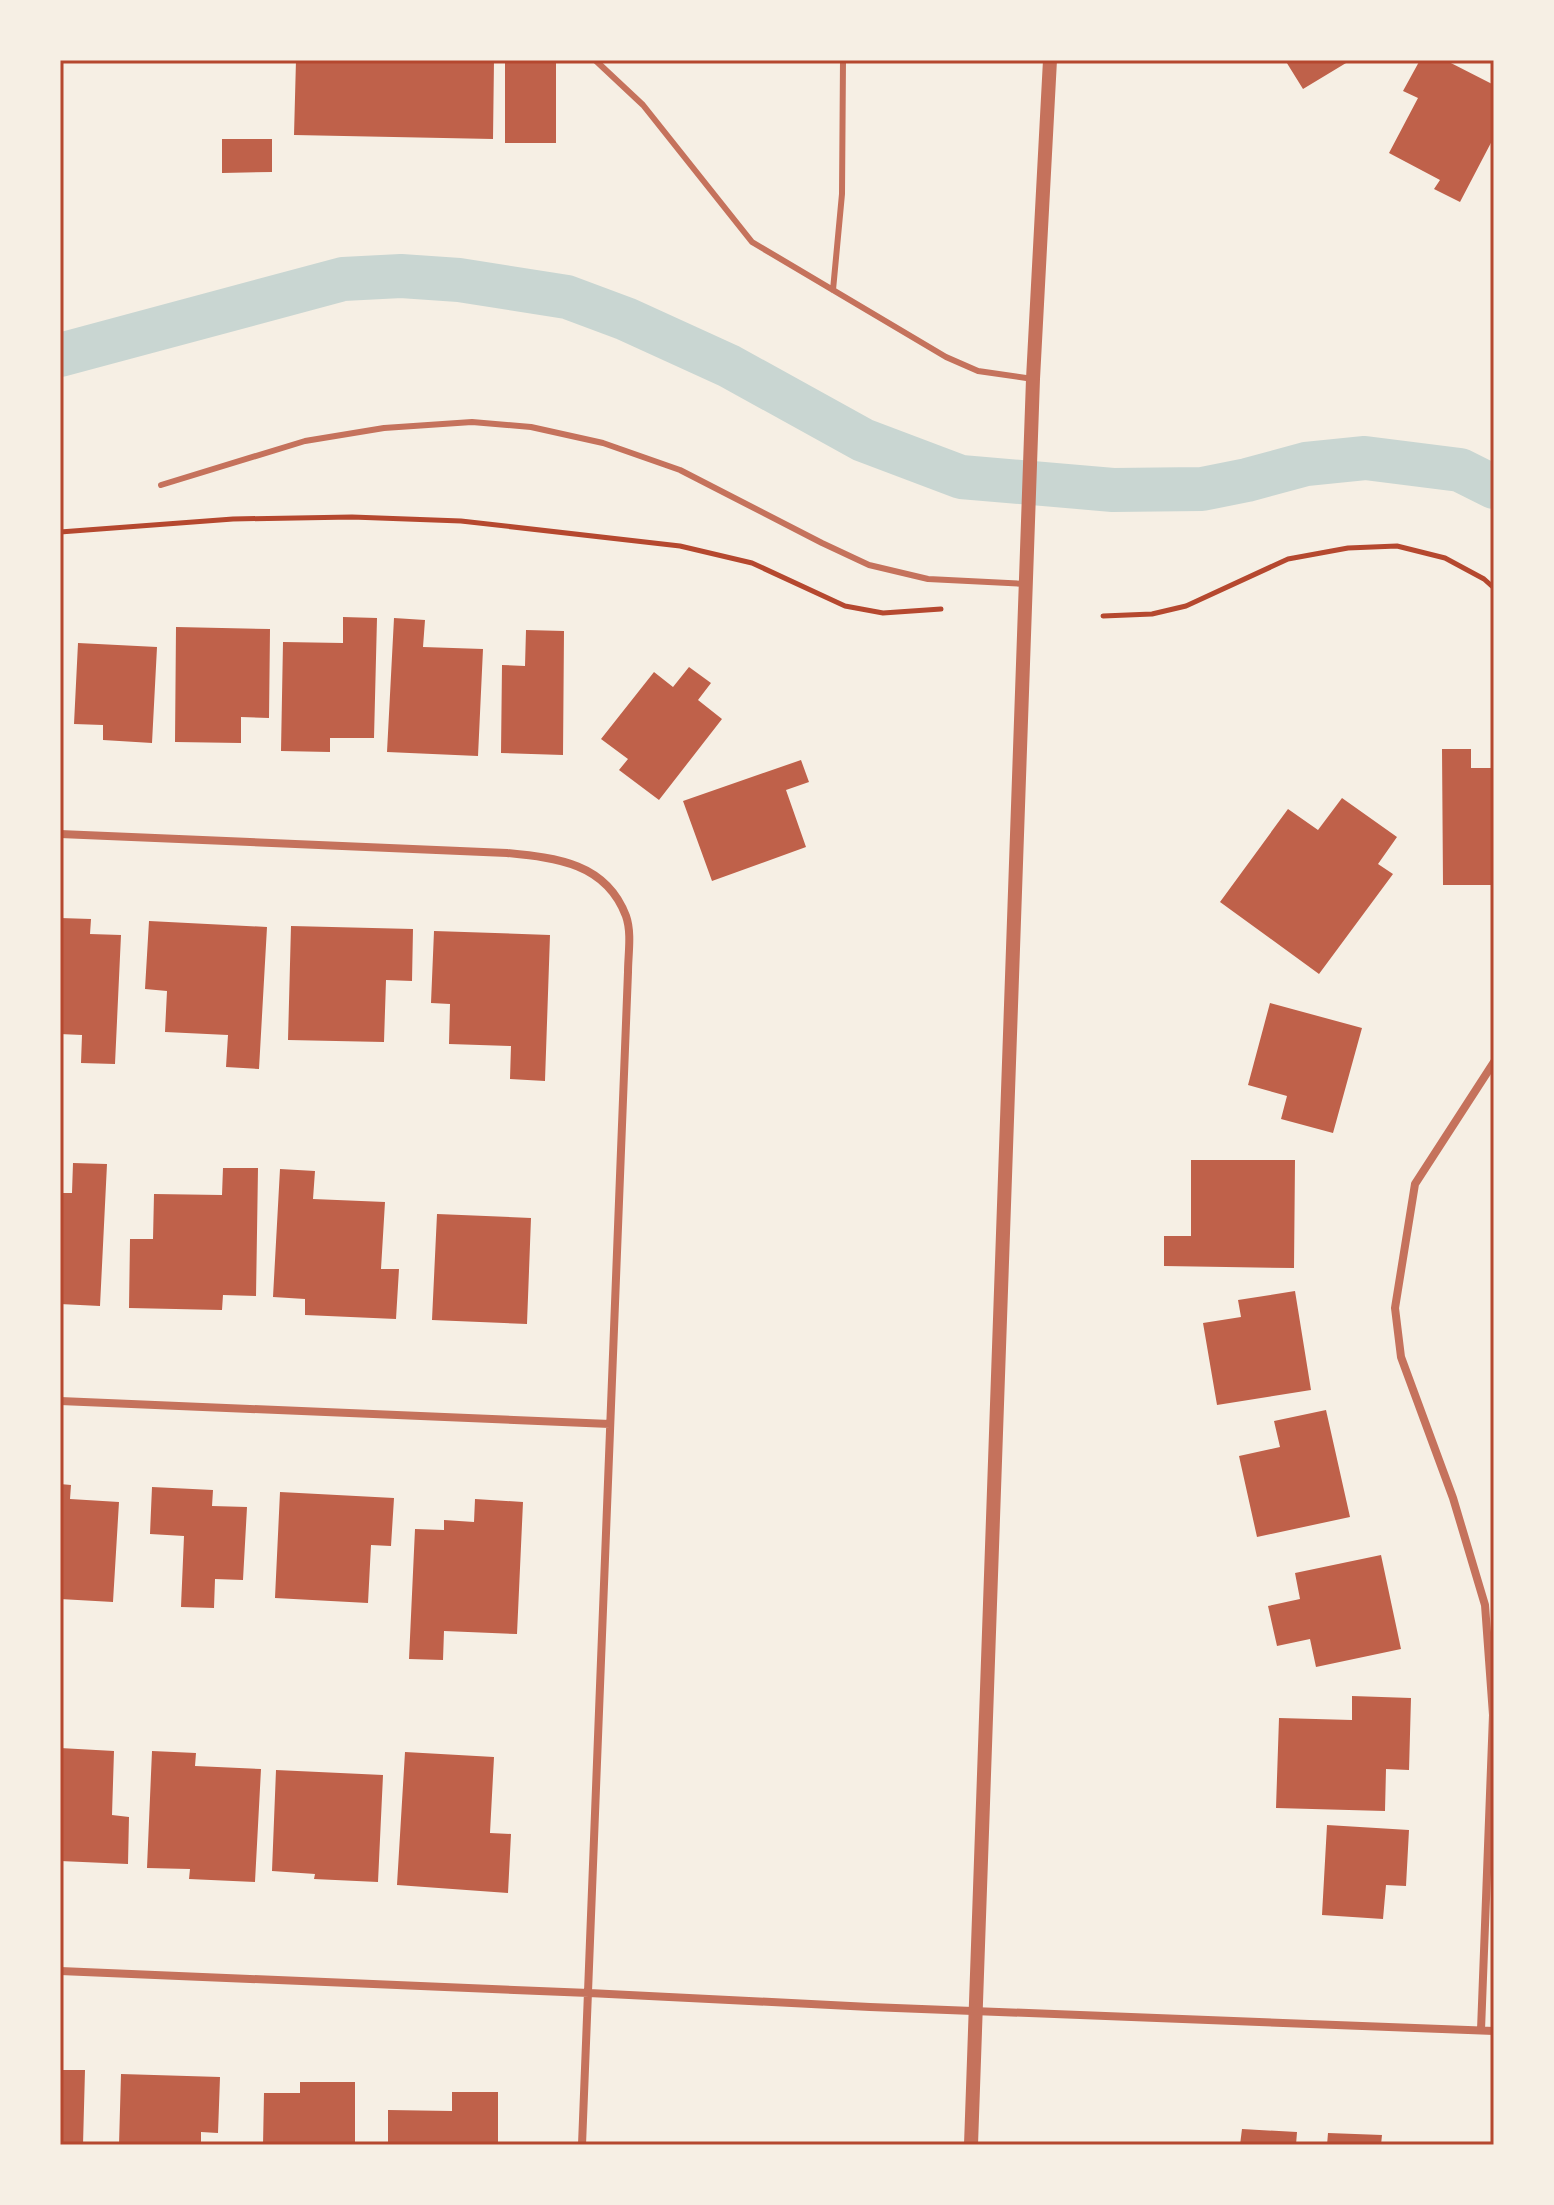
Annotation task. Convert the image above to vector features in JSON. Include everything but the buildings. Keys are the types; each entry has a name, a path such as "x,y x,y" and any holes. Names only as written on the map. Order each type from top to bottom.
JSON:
{"street":[{"path":"971,2145 1033,379 1050,60"},
{"path":"60,834 545,857 579,865 610,886 627,918 629,945 582,2145"},
{"path":"1481,2030 1493,1715 1485,1605 1453,1498 1401,1357 1395,1308 1415,1184 1494,1062"},
{"path":"60,1401 610,1424"},
{"path":"60,1971 1494,2031"}],"lane":[{"path":"595,60 643,105 752,242 957,362 978,371 1033,379"},
{"path":"833,290 842,194 843,60"},
{"path":"161,485 305,441 384,428 472,422 531,427 603,443 680,470 869,565 928,579 1026,584"}],"path":[{"path":"60,532 233,519 352,517 461,521 680,546 752,563 845,606 883,613 941,609"},
{"path":"1103,616 1152,614 1186,606 1288,559 1348,548 1397,546 1445,558 1484,579 1494,588"}],"waterway":[{"path":"60,355 343,279 401,276 459,280 567,297 626,319 729,366 863,440 961,477 1113,490 1202,489 1306,464 1365,458 1460,470 1494,487"}]}
